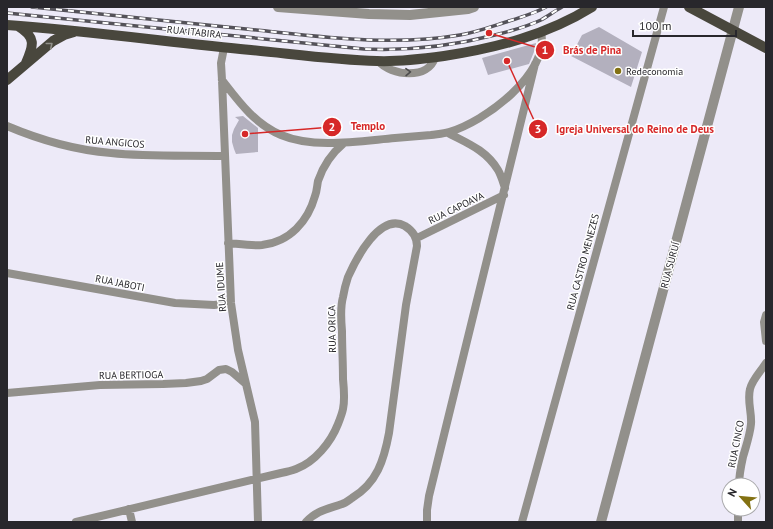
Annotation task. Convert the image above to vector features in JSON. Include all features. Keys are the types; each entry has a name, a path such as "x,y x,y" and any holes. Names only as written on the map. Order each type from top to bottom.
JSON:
{"main road":[{"name":"RUA ITABIRA","path":"7,25 346,60 398,61 455,54 498,46 541,32 572,19 592,7"},
{"path":"689,7 766,48"},
{"path":"18,26 25,30 31,38 31,52 26,63"},
{"path":"7,80 26,63 54,42 64,35 76,31"}],"street":[{"path":"278,7 408,11 468,9 474,7"},
{"name":"RUA CASTRO MENEZES","path":"522,522 664,7"},
{"name":"RUA SURUÍ","path":"601,522 739,7"},
{"path":"427,522 429,496 536,64 542,46 541,32"},
{"name":"RUA IDUME","path":"224,48 221,63 231,303 238,350 255,422 258,522"},
{"path":"222,80 252,117 267,128 298,141 317,143 344,142 448,133 477,119 498,106 522,84 536,64"},
{"name":"RUA ANGICOS","path":"7,126 32,136 56,143 111,153 225,156"},
{"path":"448,133 478,149 491,160 499,171 505,191"},
{"path":"228,243 263,245 279,241 291,234 302,223 311,209 316,195 318,180 336,150 344,142"},
{"name":"RUA CAPOAVA","path":"417,238 505,191"},
{"name":"RUA ORICA","path":"76,522 297,469 311,460 323,449 331,438 343,409 342,299 348,278 356,261 369,241 377,232 387,225 396,223 405,226 413,232 417,238"},
{"path":"306,522 312,516 323,510 343,504 360,494 371,482 380,467 386,450 389,433 406,304 416,256 417,238"},
{"name":"RUA JABOTI","path":"7,273 175,303 209,305 231,303"},
{"path":"766,315 764,322 766,340"},
{"name":"RUA CINCO","path":"739,477 751,424 750,389 766,363"},
{"name":"RUA BERTIOGA","path":"7,393 100,385 186,383 207,379 219,370 226,369 232,372 246,385"},
{"path":"129,509 132,522"}],"building":[{"name":"Redeconomia","path":"599,27 642,52 631,87 571,56 582,35"},
{"path":"536,43 536,47 529,64 488,75 482,58"},
{"path":"243,116 258,128 258,152 236,154 232,142 232,135 239,120 235,117"}],"railway":[{"path":"32,7 326,37 380,40 407,40 466,34 524,16 546,7"},
{"path":"7,13 364,49 397,49 447,45 507,32 530,25 562,7"}],"place":[{"name":"Brás de Pina","path":"489,33"},
{"name":"Igreja Universal do Reino de Deus","path":"507,61"},
{"name":"Redeconomia","path":"618,71"},
{"name":"Templo","path":"245,134"}]}
